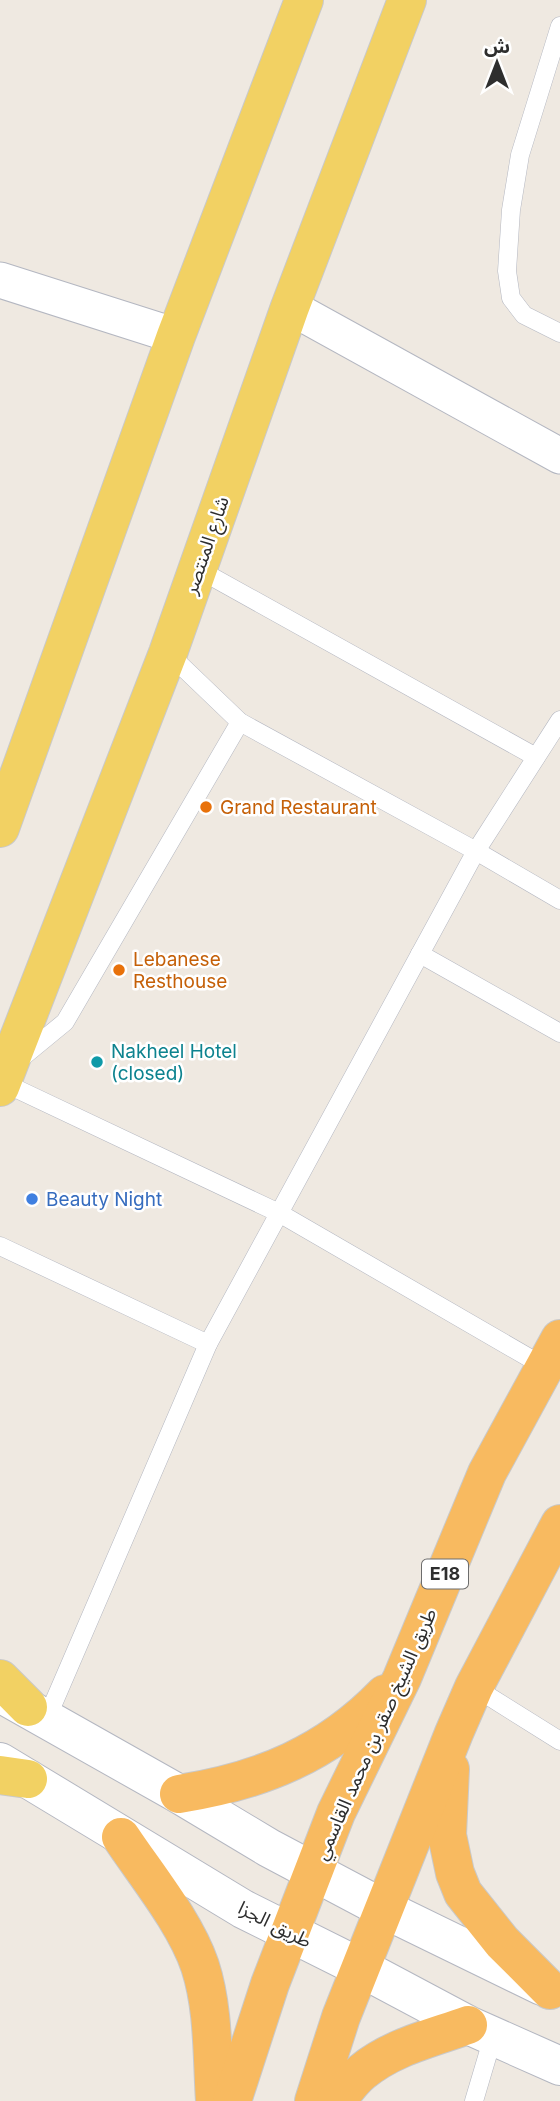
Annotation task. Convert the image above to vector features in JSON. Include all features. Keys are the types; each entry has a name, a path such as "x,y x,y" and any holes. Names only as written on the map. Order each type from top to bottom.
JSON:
{"highway":[{"name":"طريق الشيخ صقر بن محمد القاسمي","path":"232,2101 270,1984 336,1813 402,1678 487,1474 552,1353"},
{"path":"314,2101 341,2017 454,1733 474,1687 560,1524"},
{"path":"179,1794 253,1779 287,1765 339,1734 368,1712 402,1678"},
{"path":"454,1733 447,1791 447,1835 455,1873 463,1893 502,1941 555,1992"},
{"path":"121,1837 184,1930 200,1966 210,2006 215,2101"},
{"path":"336,2101 362,2073 405,2047 481,2031"}],"main road":[{"path":"3,807 176,336 304,0"},
{"name":"شارع المنتصر","path":"3,1080 168,653 290,306 407,0"},
{"path":"0,1679 25,1706 269,1848 384,1909 555,1992"},
{"name":"طريق الجزا","path":"9,1772 243,1909 481,2031 560,2066"}],"street":[{"path":"0,280 176,336"},
{"path":"290,306 560,456"}],"lane":[{"path":"560,26 520,155 511,210 507,271 511,298 524,315 560,333"},
{"path":"198,569 536,757"},
{"path":"168,653 240,722 476,851 560,901"},
{"path":"25,1706 208,1343 476,851 560,720"},
{"path":"240,722 65,1022 3,1080 279,1213 552,1353"},
{"path":"420,954 560,1033"},
{"path":"0,1246 208,1343"},
{"path":"474,1687 560,1741"},
{"path":"474,2101 481,2031"}],"place":[{"name":"Grand Restaurant","path":"206,807"},
{"name":"Lebanese Resthouse","path":"119,970"},
{"name":"Nakheel Hotel (closed)","path":"97,1062"},
{"name":"Beauty Night","path":"32,1199"}]}
